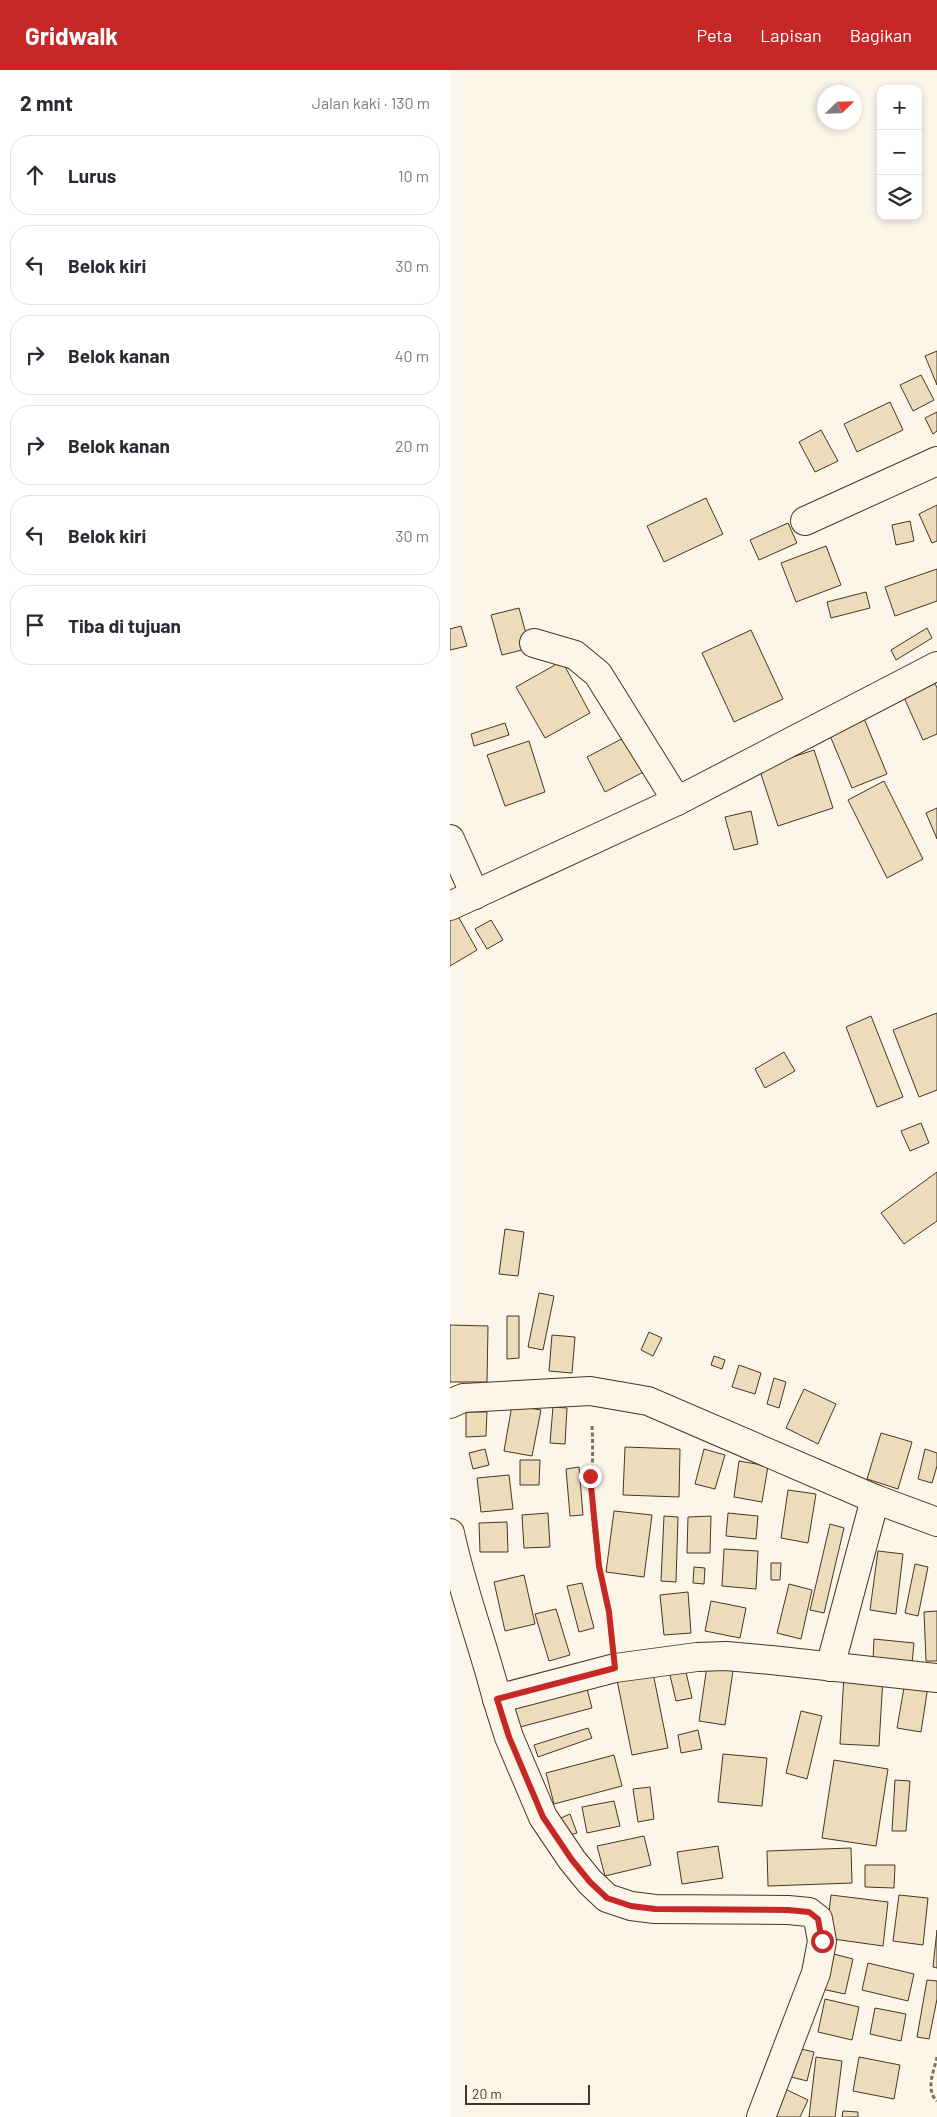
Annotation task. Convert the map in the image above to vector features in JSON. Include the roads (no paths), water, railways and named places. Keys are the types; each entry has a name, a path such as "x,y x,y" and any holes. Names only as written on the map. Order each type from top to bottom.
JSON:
{"street":[{"path":"805,521 937,461"},
{"path":"534,643 575,655 598,674 677,801"},
{"path":"450,906 677,801 937,666"},
{"path":"450,839 475,895"},
{"path":"450,1404 464,1398 590,1391 648,1401 875,1499 937,1522"},
{"path":"830,1667 875,1499"},
{"path":"450,1534 456,1564 486,1654 509,1737 543,1817 590,1882 607,1898 631,1906 655,1909 788,1910 809,1912 818,1919 822,1941 816,1973 761,2117"},
{"path":"497,1699 615,1668 697,1657 726,1656 937,1678"}]}
